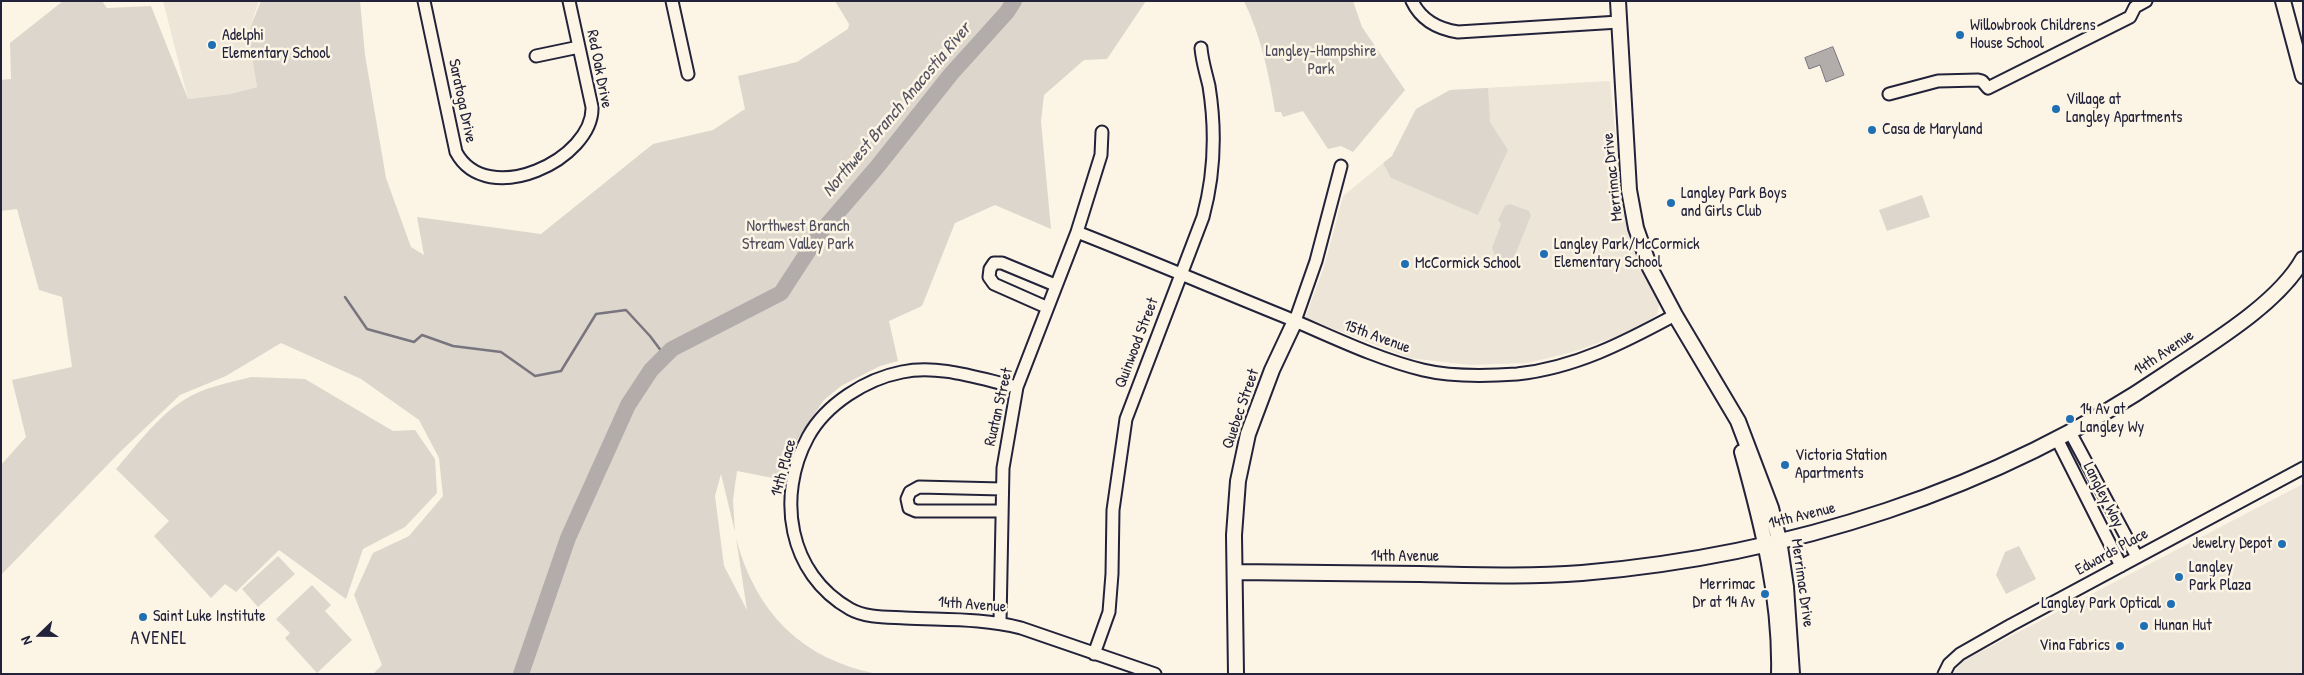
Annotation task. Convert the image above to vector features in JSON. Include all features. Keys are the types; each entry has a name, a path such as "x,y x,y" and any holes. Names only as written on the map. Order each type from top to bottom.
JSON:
{"street":[{"name":"Saratoga Drive","path":"424,1 452,139 459,158 467,167 486,177 510,179 531,173"},
{"name":"Red Oak Drive","path":"531,173 549,164 576,144 583,136 592,119 592,108 569,1"},
{"path":"672,1 688,74"},
{"path":"1412,1 1419,14 1427,21 1442,28 1458,32 1619,22"},
{"name":"Merrimac Drive","path":"1618,1 1627,153 1633,213 1650,268 1675,315 1738,421 1771,508 1779,540 1786,587 1792,674"},
{"path":"1890,94 1938,81 1978,80 1982,81 1988,88 2130,17 2134,6 2146,1"},
{"path":"2283,1 2303,76"},
{"path":"536,56 579,47"},
{"name":"Quinwood Street","path":"1094,654 1109,612 1112,574 1113,510 1126,419 1204,217 1212,176 1214,143 1212,110 1201,48"},
{"name":"Ruatan Street","path":"1000,622 1002,468 1017,387 1046,307 1077,232 1101,155 1102,132"},
{"name":"Quebec Street","path":"1236,674 1235,502 1248,434 1272,370 1295,321 1316,261 1341,166"},
{"name":"15th Avenue","path":"1077,232 1295,321 1346,344 1425,370 1492,374 1538,370 1587,358 1613,348 1675,315"},
{"name":"14th Avenue","path":"1235,572 1503,576 1580,573 1651,564 1765,543 1850,523 1926,496 2070,432 2150,385 2246,317 2288,281 2303,259"},
{"path":"1046,307 994,284 989,277 990,269 994,263 1002,263 1055,285"},
{"name":"14th Place","path":"868,615 852,610 834,599 822,588 802,559 796,544 790,519 791,495 795,476 809,436 821,420 848,395 875,380 902,372 934,369 1017,387"},
{"name":"Merrimac Drive","path":"1718,388 1742,453 1765,543 1780,649 1779,674"},
{"name":"Langley Way","path":"2070,432 2137,557"},
{"name":"Langley Way","path":"2057,439 2121,566"},
{"name":"Edwards Place","path":"1944,674 1950,664 1960,654 2303,468"},
{"path":"1001,511 916,511 909,508 907,499 910,492 919,487 1002,489"},
{"name":"14th Avenue","path":"868,615 1000,622 1156,674"}],"shaded area":[{"name":"Adelphi Elementary School","path":"163,1 259,1 248,33 257,87 230,94 188,99"},
{"path":"1833,47 1844,75 1826,82 1820,65 1809,69 1805,58"},
{"path":"1610,81 1623,210 1642,266 1659,305 1657,315 1629,332 1573,352 1527,363 1470,365 1410,358 1305,318 1324,267 1343,196 1392,156 1416,109 1450,90"},
{"path":"2303,484 2303,674 1953,674 1963,661"}],"green space":[{"name":"Northwest Branch Stream Valley Park","path":"63,1 102,1 107,8 151,6 188,99 230,94 257,87 248,33 261,1 360,1 365,55 386,178 411,247 424,255 417,217 541,234 653,144 713,130 745,109 738,76 797,62 848,29 849,24 835,1 1146,1 1107,59 1084,60 1044,95 1041,121 1051,229 995,205 955,223 922,306 889,321 898,361 880,366 841,386 824,400 785,458 778,479 737,471 733,500 735,532 721,474 715,496 724,566 747,610 736,538 744,565 756,588 769,610 786,629 826,657 851,667 878,674 373,674 382,665 354,595 373,553 409,536 443,496 439,458 419,420 361,379 281,343 226,376 180,395 121,451 1,575 1,465 26,437 12,380 72,367 62,297 39,290 17,209 1,211 1,80 11,79 10,43"},
{"name":"Langley-Hampshire Park","path":"1244,1 1353,1 1362,27 1405,90 1353,152 1341,146 1328,149 1303,111 1283,117 1281,112 1275,112 1264,55"},
{"path":"1488,88 1490,122 1508,150 1478,215 1391,178 1383,163 1392,156 1416,109 1450,90"},
{"path":"1922,195 1930,217 1887,231 1879,210"},
{"path":"1510,204 1529,211 1531,215 1509,270 1494,264 1496,258 1492,248 1501,224 1498,220 1505,206"},
{"path":"251,377 305,379 393,431 415,430 435,459 437,493 405,527 363,549 346,599 279,550 236,592 225,584 211,598 154,536 169,521 116,469 156,423 184,400 225,383"},
{"path":"2019,546 2036,579 2006,594 1996,575 2005,552"},
{"path":"278,556 295,574 258,607 242,589"},
{"path":"312,585 331,605 325,611 352,640 317,673 285,638 290,633 276,619"}],"waterway":[{"name":"Northwest Branch Anacostia River","path":"521,674 568,538 628,405 651,370 672,349 781,293 820,233 877,167 951,74 1007,12 1014,1"},
{"path":"345,297 367,329 414,342 422,335 453,346 501,352 535,376 561,371 596,314 626,310 665,356"}],"place":[{"name":"Willowbrook Childrens House School","path":"1960,35"},
{"name":"Adelphi Elementary School","path":"212,45"},
{"name":"Village at Langley Apartments","path":"2056,109"},
{"name":"Casa de Maryland","path":"1872,130"},
{"name":"Langley Park Boys and Girls Club","path":"1671,203"},
{"name":"Langley Park/McCormick Elementary School","path":"1544,254"},
{"name":"McCormick School","path":"1405,264"},
{"name":"14 Av at Langley Wy","path":"2070,419"},
{"name":"Victoria Station Apartments","path":"1785,465"},
{"name":"Jewelry Depot","path":"2282,544"},
{"name":"Langley Park Plaza","path":"2179,577"},
{"name":"Merrimac Dr at 14 Av","path":"1765,594"},
{"name":"Langley Park Optical","path":"2171,604"},
{"name":"Saint Luke Institute","path":"143,617"},
{"name":"Hunan Hut","path":"2144,626"},
{"name":"Vina Fabrics","path":"2120,646"}],"district":[{"name":"AVENEL","path":"159,639"}]}
